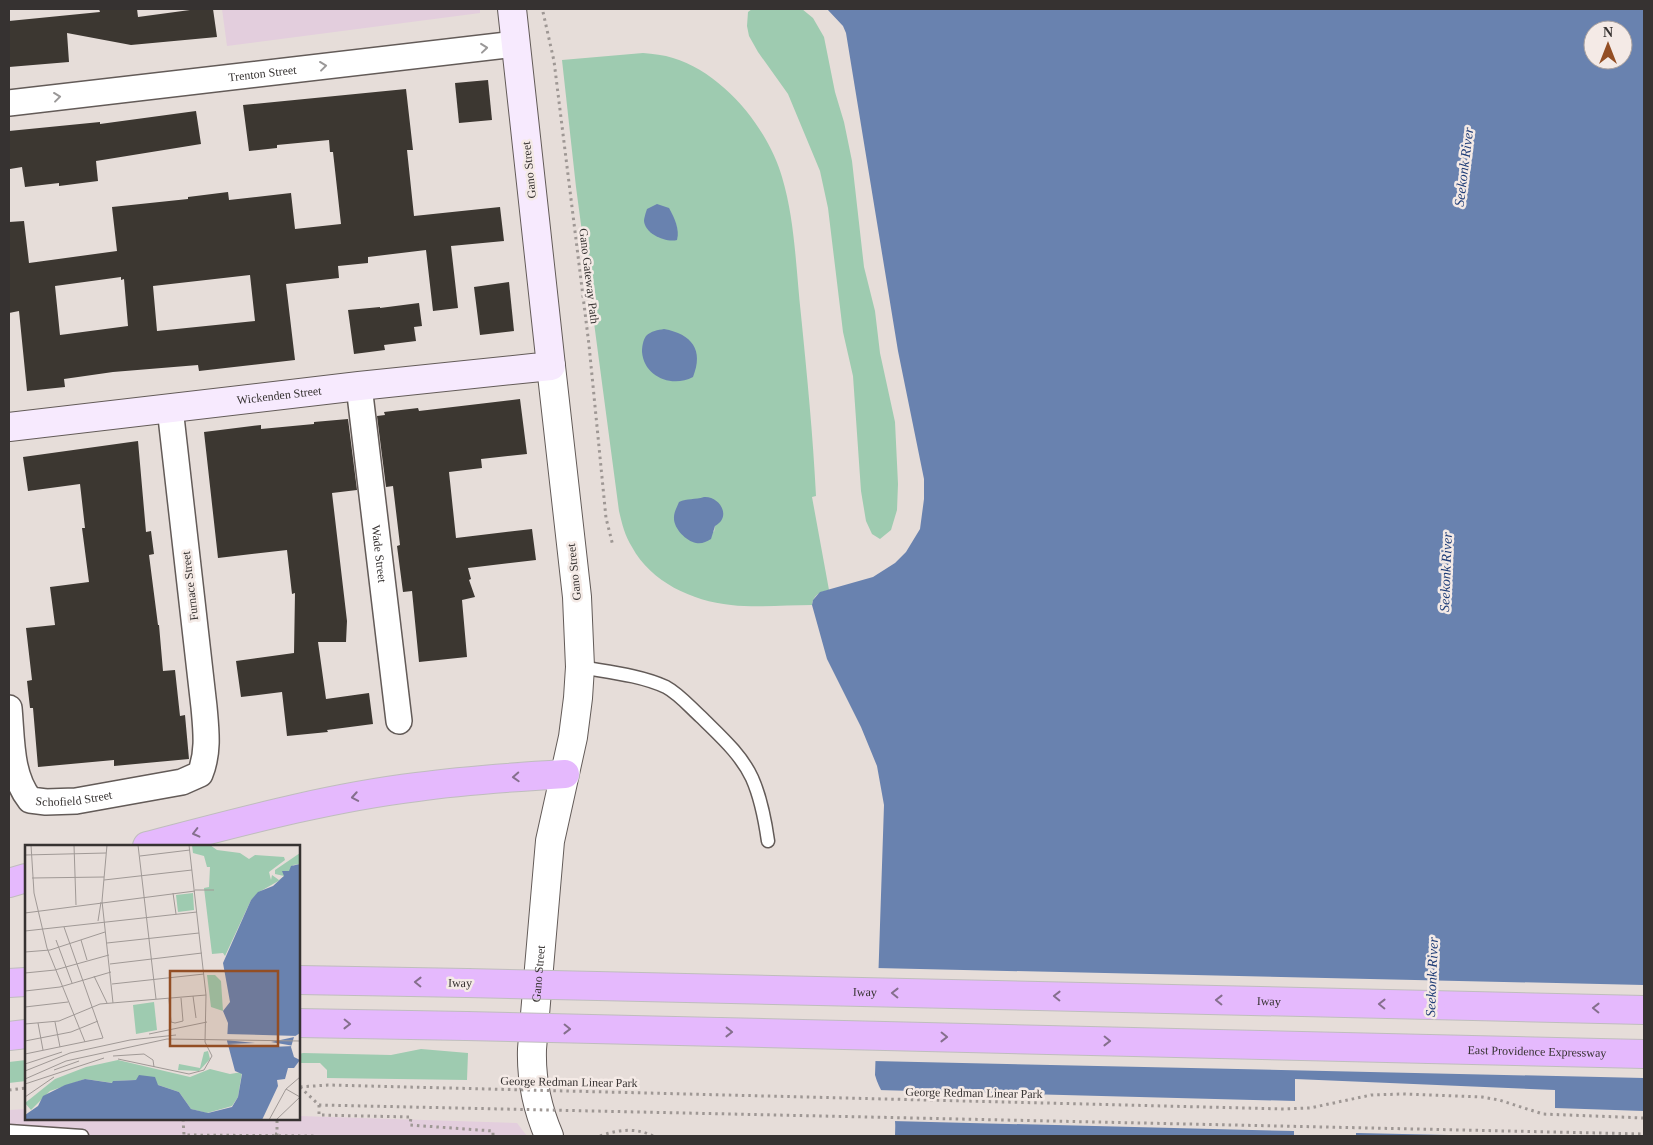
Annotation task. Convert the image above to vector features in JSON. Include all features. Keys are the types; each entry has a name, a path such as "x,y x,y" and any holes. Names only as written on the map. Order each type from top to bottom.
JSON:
{"highway":[{"path":"151,845 340,799 416,787 494,778 565,774"},
{"path":"9,883 25,878"},
{"name":"Iway","path":"300,980 1644,1010"},
{"path":"9,983 25,982"},
{"name":"East Providence Expressway","path":"300,1023 1644,1054"},
{"path":"9,1036 25,1034"}],"main road":[{"name":"Gano Street","path":"512,9 551,366"},
{"name":"Wickenden Street","path":"9,427 359,386 551,366"}],"street":[{"name":"Trenton Street","path":"9,103 516,44"},
{"name":"Gano Street","path":"548,1134 534,1092 532,1049 550,841 577,708 580,667 577,596 551,366"},
{"name":"Wade Street","path":"359,386 399,721"},
{"name":"Furnace Street","path":"170,408 204,707 207,751 204,764"},
{"name":"Schofield Street","path":"9,708 16,775 22,790 30,800 46,802 76,801 182,782 200,774 204,764"}],"lane":[{"path":"580,667 653,682 668,688 682,699 725,740 752,777 760,799 768,841"},
{"path":"9,1131 82,1136"}],"path":[{"name":"Gano Gateway Path","path":"542,9 554,60 589,345 606,518 612,546"},
{"name":"George Redman Linear Park","path":"300,1087 328,1085 1284,1109 1310,1108 1372,1095 1403,1094 1482,1096 1543,1114 1644,1118"},
{"path":"9,1090 25,1088"},
{"path":"300,1088 319,1104 1644,1134"},
{"path":"319,1104 319,1115 411,1117 410,1125 493,1131 493,1136"},
{"path":"184,1120 185,1134 277,1134 277,1120"},
{"path":"184,1120 184,1135 315,1136"},
{"path":"600,1136 626,1130 642,1132 653,1136"}],"shaded area":[{"path":"222,9 480,9 480,13 227,46"},
{"path":"25,1109 25,1120 300,1120 300,1116 517,1123 527,1136 9,1136 9,1110"}],"green space":[{"path":"752,9 802,9 813,18 824,37 852,161 864,267 875,311 880,353 895,422 898,484 897,510 891,530 880,539 872,534 866,521 861,491 853,376 843,332 828,208 820,171 788,94 749,36 747,26 748,12"},
{"path":"643,53 670,57 691,65 726,89 741,105 755,122 775,158 790,210 808,383 816,496 812,497 829,590 818,594 812,605 741,606 702,599 674,588 661,580 640,559 627,539 619,511 576,187 562,60","holes":["684,500 697,500 715,526 714,532"]},
{"path":"421,1049 468,1053 467,1080 327,1078 327,1070 320,1063 300,1063 300,1054 303,1053 391,1055"},
{"path":"25,1060 25,1081 9,1083 9,1062"}],"water":[{"name":"Seekonk River","path":"827,9 1644,9 1644,1136 895,1136 894,1116 875,1075 884,805 877,766 861,727 827,659 812,605 813,600 820,592 873,577 895,563 906,552 920,529 924,499 924,479 898,351 846,33 843,26"},
{"path":"657,204 669,208 677,227 677,240 662,239 652,234 645,226 644,220 647,209"},
{"path":"664,329 682,335 693,345 697,359 693,377 685,380 668,381 653,374 648,368 642,352 644,339 650,333"},
{"path":"704,497 719,503 722,508 723,518 715,526 711,539 704,543 696,543 688,540 681,533 674,521 674,515 679,502"}],"pier":[{"path":"876,968 1644,985 1644,1078 873,1061"},
{"path":"1295,1079 1555,1090 1555,1108 1644,1111 1644,1136 1496,1136 1356,1133 1356,1136 1294,1136 1294,1131 892,1121 877,1090 1295,1101"}],"building":[{"path":"99,9 137,9 138,17 189,9 213,9 217,37 131,45 67,33 69,62 9,67 9,21 100,12"},
{"path":"488,80 492,120 459,123 455,83"},
{"path":"406,89 413,150 407,150 414,216 500,207 504,241 451,246 458,308 433,311 426,250 368,257 368,263 338,266 339,278 286,284 295,360 199,371 198,365 113,372 64,379 65,387 27,391 19,311 9,313 9,222 24,221 29,263 117,251 112,207 188,199 188,197 228,192 229,200 291,193 295,229 341,224 333,152 330,152 329,140 277,145 277,148 249,151 243,105","holes":["250,275 255,321 157,331 153,286","121,277 121,280 124,279 128,326 60,335 55,286"]},
{"path":"196,111 201,144 96,161 98,181 59,186 59,183 25,187 22,167 10,169 9,131 100,122 100,124"},
{"path":"509,282 514,331 480,335 474,287"},
{"path":"419,303 422,326 414,327 416,341 384,345 385,350 354,354 348,310"},
{"path":"520,399 527,454 481,459 482,468 449,472 456,538 532,529 536,560 468,568 471,579 469,580 475,597 462,600 467,657 419,662 412,591 403,592 397,546 400,545 393,486 386,487 377,416 385,415 384,412 418,408 419,411"},
{"path":"348,419 357,490 332,493 347,621 346,642 318,642 326,699 369,693 373,724 327,730 328,732 287,736 282,692 241,697 236,661 294,653 295,593 292,594 287,550 218,558 204,432 261,425 261,429"},
{"path":"138,441 146,532 151,531 154,554 149,555 159,625 163,671 175,670 180,716 185,715 189,759 114,766 114,760 38,767 33,708 30,708 27,681 32,680 26,628 55,625 50,587 89,582 82,528 85,528 80,484 28,491 23,457"}]}
